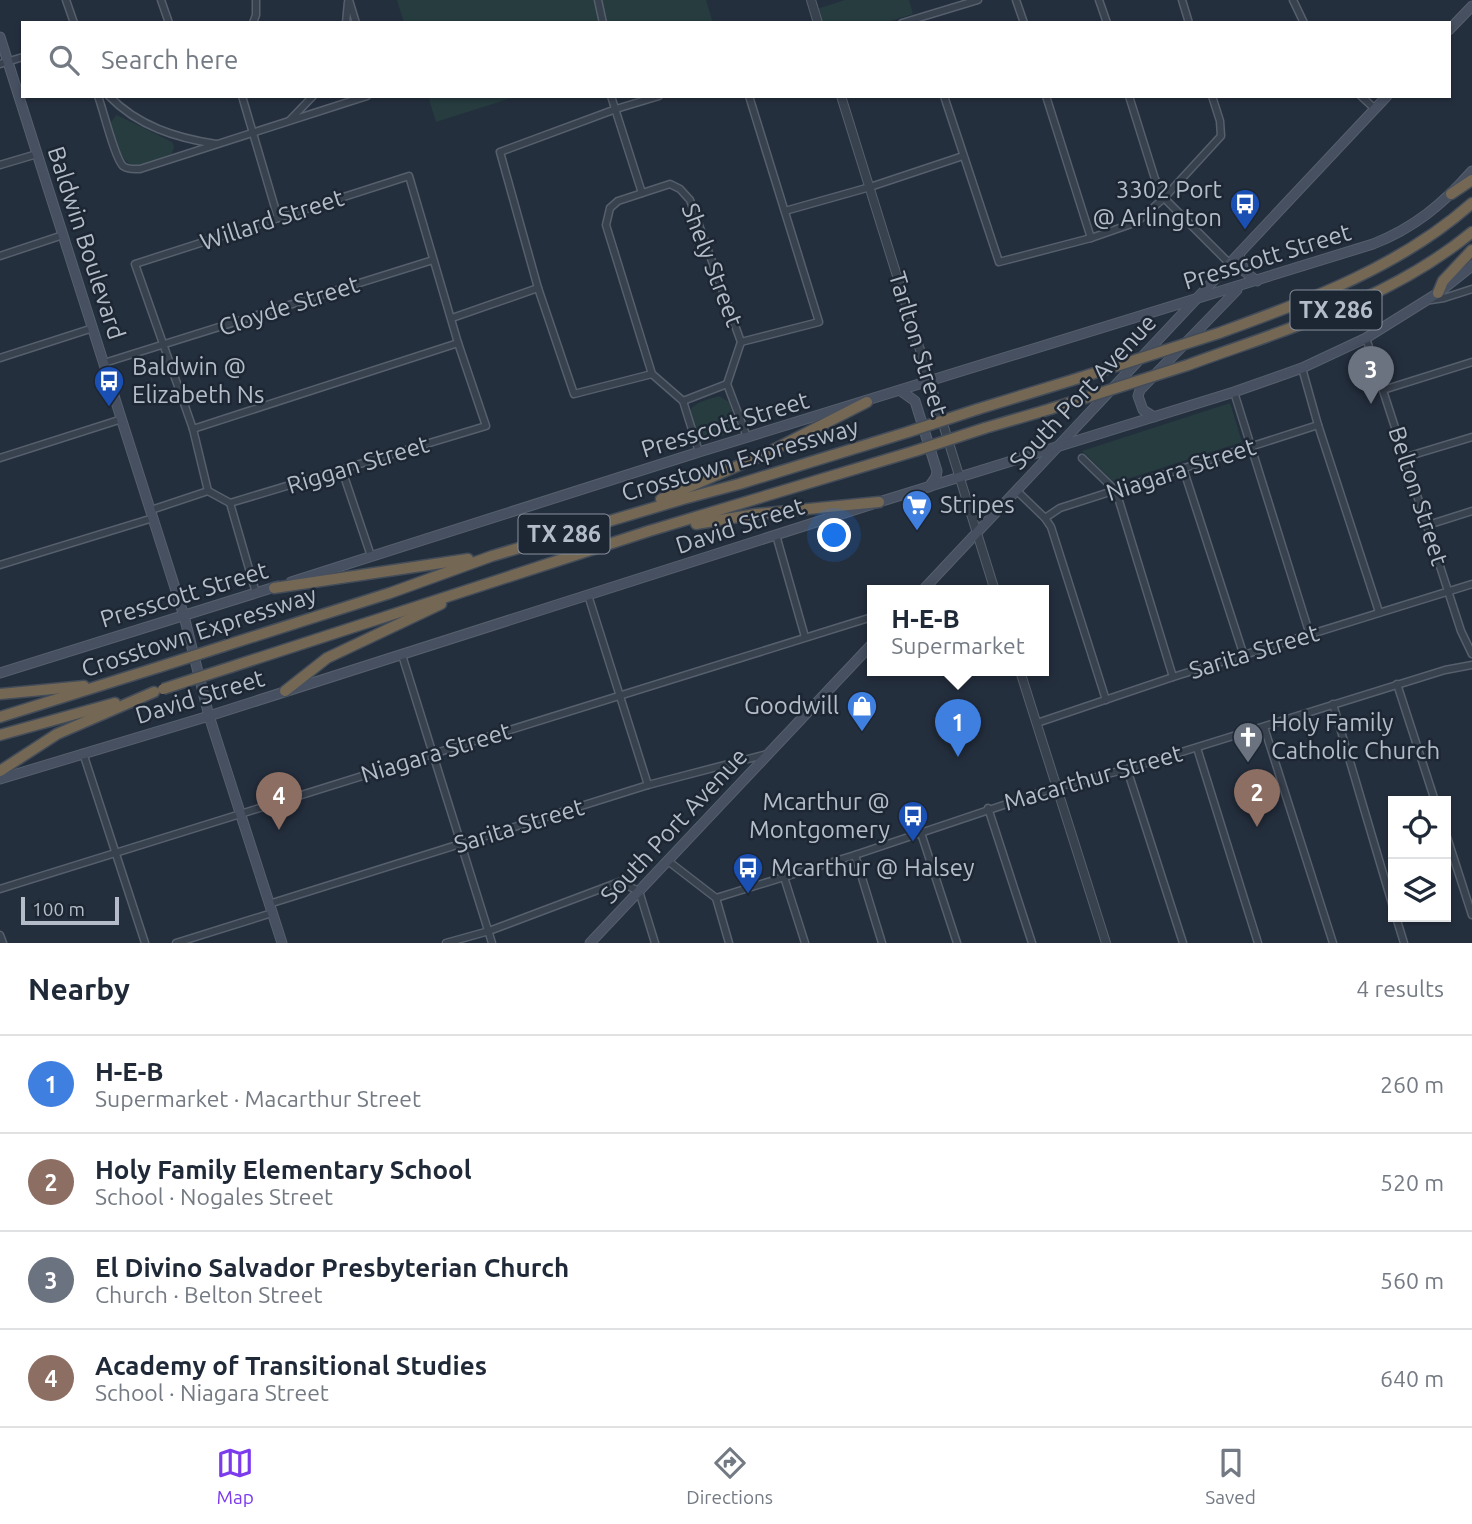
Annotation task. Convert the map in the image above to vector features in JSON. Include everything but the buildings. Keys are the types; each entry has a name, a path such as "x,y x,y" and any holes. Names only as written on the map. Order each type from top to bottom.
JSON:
{"highway":[{"path":"1451,194 1472,180"},
{"name":"Crosstown Expressway","path":"0,717 390,593 492,556 739,485 1219,333 1304,302 1380,268 1456,217 1472,203"},
{"name":"Crosstown Expressway","path":"0,735 159,690 484,584 1188,365 1323,316 1380,291 1423,268 1472,232"},
{"path":"1438,293 1443,281 1472,250"},
{"path":"615,519 765,454 867,402"},
{"path":"655,530 756,514 879,502"},
{"path":"274,587 492,556"},
{"path":"285,691 327,658 484,584"},
{"path":"0,694 104,685"},
{"path":"0,771 57,734 159,690"}],"main road":[{"path":"1451,28 1472,6"},
{"name":"Baldwin Boulevard","path":"0,37 4,63 37,154 122,419 184,616 209,716 282,943"},
{"name":"South Port Avenue","path":"928,585 1385,98"},
{"path":"1451,194 1472,171"},
{"name":"Presscott Street","path":"0,672 747,437 1257,281 1397,235 1430,214 1451,194"},
{"path":"1239,255 1245,273 1257,281"},
{"name":"David Street","path":"0,779 209,716 879,502 1234,392 1302,368 1366,338 1438,293 1472,266"},
{"path":"1154,416 1143,410 1138,396 1140,390 1227,298 1244,285"},
{"path":"901,391 915,401 937,471 928,488"},
{"name":"South Port Avenue","path":"590,943 867,649"}],"street":[{"path":"66,0 73,21"},
{"path":"161,0 168,21"},
{"path":"254,21 256,0"},
{"path":"346,21 348,0"},
{"path":"348,0 355,21"},
{"path":"598,0 603,21"},
{"path":"811,0 817,21"},
{"path":"920,20 978,0"},
{"path":"1016,0 1023,21"},
{"path":"1099,0 1106,21"},
{"path":"1182,0 1188,21"},
{"path":"1293,0 1303,21"},
{"path":"4,63 21,58"},
{"path":"100,98 117,156 122,166 131,169 140,169 254,134 361,98"},
{"path":"111,98 132,116 159,131 185,139 218,144"},
{"path":"243,98 278,218"},
{"path":"289,121 311,98"},
{"path":"612,98 642,193 618,201 610,208 606,225 652,374 683,401 699,452"},
{"path":"652,98 500,152 538,288 574,394 652,374"},
{"path":"741,342 818,322 750,98"},
{"name":"Tarlton Street","path":"842,98 993,585"},
{"path":"945,98 999,262 1091,238 1138,222 1221,136 1220,121 1213,98"},
{"path":"1047,98 1091,238"},
{"path":"1130,98 1155,179 1164,198 1230,264"},
{"path":"1363,98 1376,109"},
{"path":"0,165 37,154"},
{"path":"785,211 870,187 963,156"},
{"name":"Willard Street","path":"164,346 135,264 409,176 433,260"},
{"name":"Shely Street","path":"642,193 670,184 680,189 690,200 741,342 727,384"},
{"path":"0,256 63,235"},
{"path":"193,429 458,343 433,260"},
{"name":"Cloyde Street","path":"104,363 433,260"},
{"path":"452,318 538,288"},
{"path":"1426,300 1444,299 1472,289"},
{"path":"0,358 93,328"},
{"name":"Belton Street","path":"1366,338 1461,631 1472,654"},
{"name":"Riggan Street","path":"230,503 486,426 458,343"},
{"path":"164,346 193,429 208,491 230,503 256,593"},
{"path":"1383,390 1472,362"},
{"path":"1302,368 1379,612"},
{"path":"683,401 727,384 747,437"},
{"path":"1234,392 1310,635"},
{"path":"0,458 122,419"},
{"name":"Niagara Street","path":"1045,518 1060,508 1318,425"},
{"path":"1406,457 1472,437"},
{"path":"1082,458 1115,491 1173,677"},
{"path":"1183,468 1244,656"},
{"path":"342,470 371,556"},
{"path":"0,565 152,514 208,491"},
{"path":"1017,491 1045,518 1056,540 1106,700"},
{"path":"1428,525 1472,511"},
{"path":"776,535 805,637"},
{"name":"Sarita Street","path":"1037,723 1173,677 1472,584"},
{"path":"588,595 648,785"},
{"name":"Niagara Street","path":"0,889 867,618"},
{"path":"402,655 492,943"},
{"name":"Macarthur Street","path":"716,898 855,855 988,808 1197,748 1445,670 1472,666"},
{"path":"1022,676 1106,943"},
{"path":"1398,684 1433,796"},
{"path":"1333,704 1388,890"},
{"path":"1264,727 1333,943"},
{"path":"1197,748 1258,943"},
{"path":"83,752 145,943"},
{"name":"Sarita Street","path":"176,943 462,843 648,785 769,753"},
{"path":"1127,769 1183,943"},
{"path":"988,808 1032,943"},
{"path":"921,833 957,943"},
{"path":"1451,850 1472,915"},
{"path":"855,855 882,943"},
{"path":"668,861 716,898 729,943"},
{"path":"784,877 805,943"},
{"path":"446,943 489,931 619,882 639,891 655,943"},
{"path":"1398,922 1404,943"},
{"path":"0,934 3,943"}],"green space":[{"path":"397,0 706,0 712,21 403,21"},
{"path":"845,0 909,0 913,14 890,21 821,21 817,9"},
{"path":"429,98 512,98 436,122"},
{"path":"116,115 172,142 172,154 137,166 130,164 118,150 110,124"},
{"path":"719,396 729,402 738,430 703,443 698,442 689,413 697,404"},
{"path":"1230,403 1242,442 1115,483 1082,451"}],"place":[{"name":"3302 Port @ Arlington","path":"1245,231"},
{"name":"El Divino Salvador Presbyterian Church","path":"1371,404"},
{"name":"Baldwin @ Elizabeth Ns","path":"109,408"},
{"name":"Stripes","path":"917,532"},
{"name":"Goodwill","path":"862,733"},
{"name":"H-E-B","path":"958,757"},
{"name":"Holy Family Catholic Church","path":"1248,764"},
{"name":"Holy Family Elementary School","path":"1257,827"},
{"name":"Academy of Transitional Studies","path":"279,830"},
{"name":"Mcarthur @ Montgomery","path":"913,843"},
{"name":"Mcarthur @ Halsey","path":"748,895"}]}
